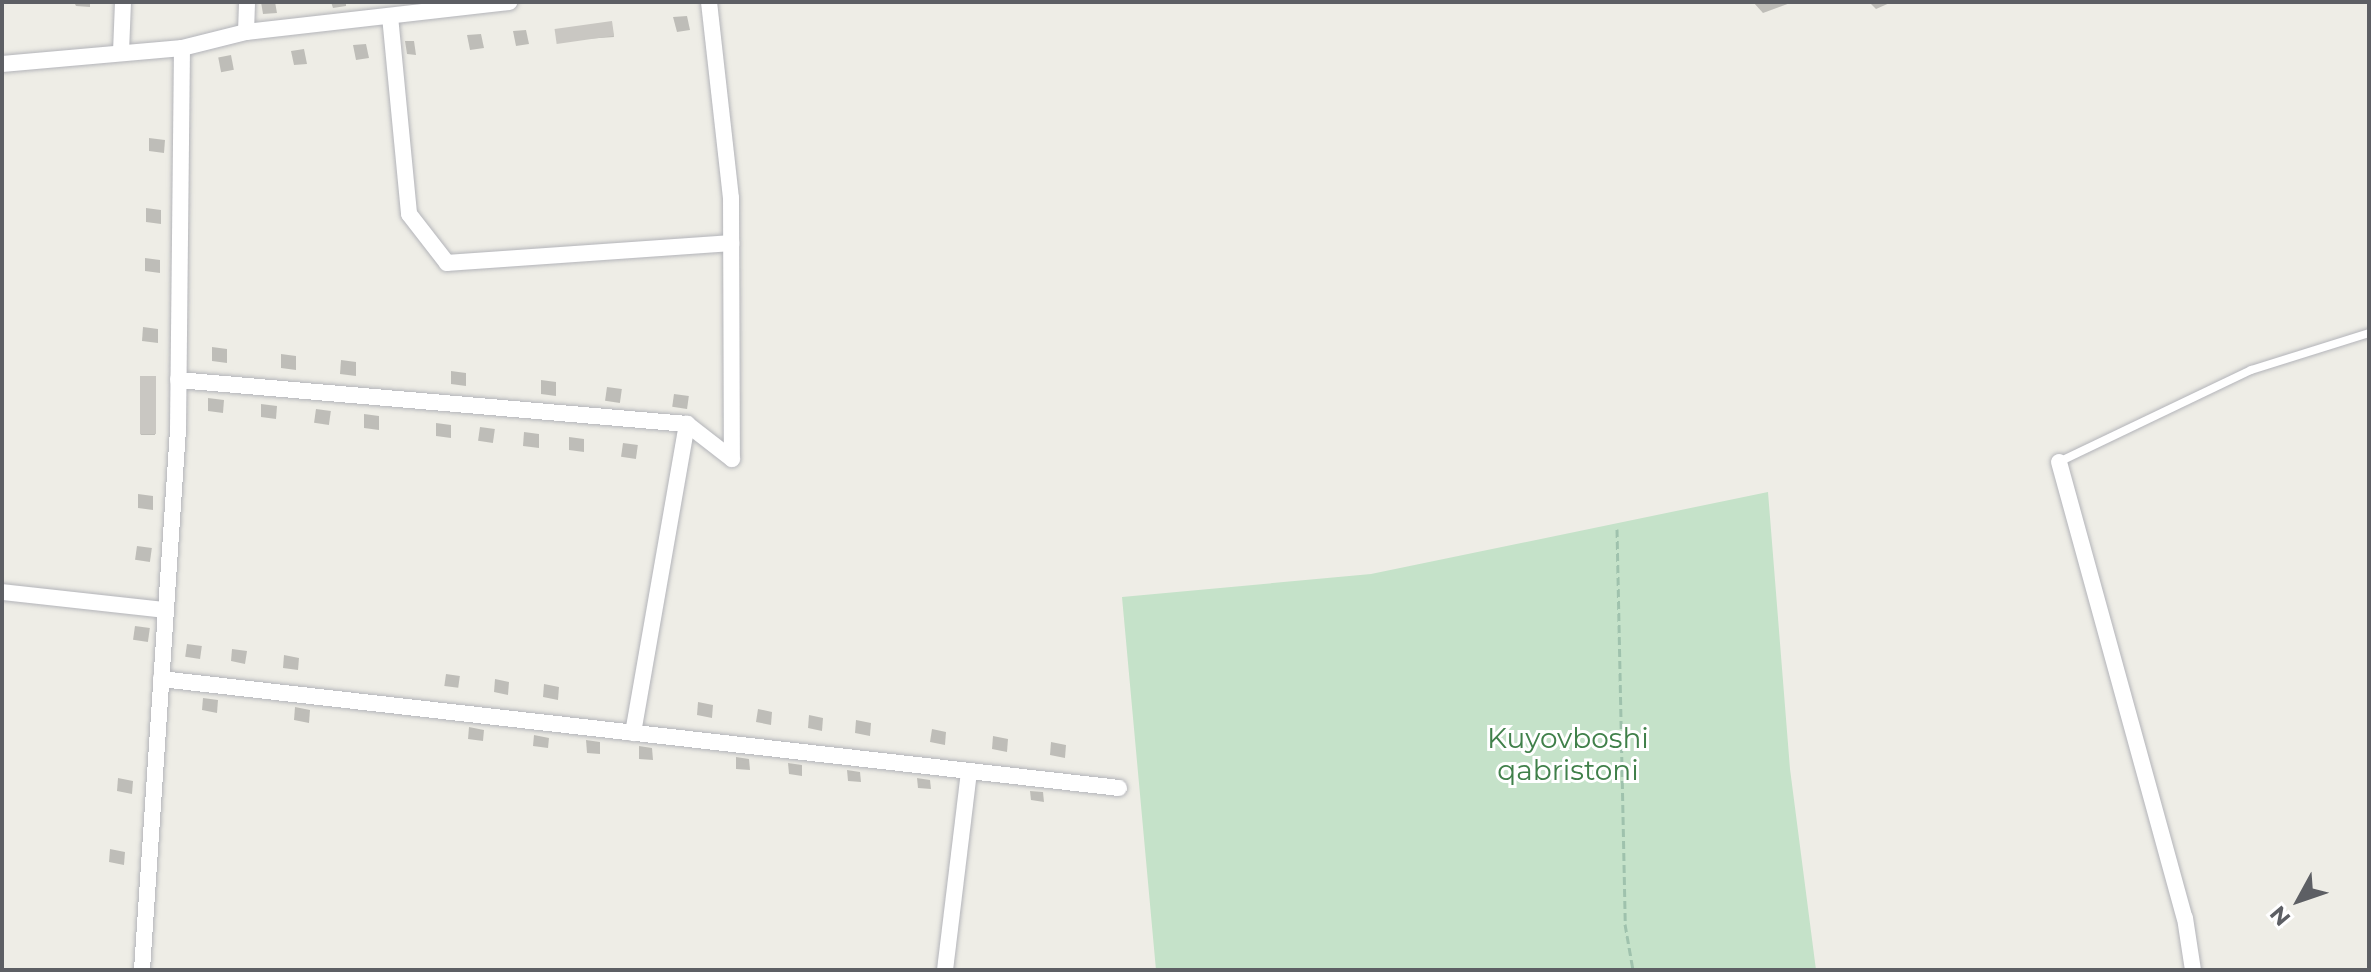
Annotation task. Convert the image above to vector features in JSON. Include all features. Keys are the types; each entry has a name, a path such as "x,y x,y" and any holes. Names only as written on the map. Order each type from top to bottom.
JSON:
{"street":[{"path":"121,52 123,2"},
{"path":"246,32 247,2"},
{"path":"2,64 182,48 246,32 509,2"},
{"path":"178,380 687,424 732,459 731,243 709,2"},
{"path":"390,16 409,214 447,263 731,243"},
{"path":"142,970 178,380 182,48"},
{"path":"633,733 687,424"},
{"path":"2059,462 2185,918 2193,970"},
{"path":"2,592 165,610"},
{"path":"161,679 1119,788"},
{"path":"945,970 969,771"}],"lane":[{"path":"2059,462 2251,370 2369,333"}],"path":[{"path":"1617,529 1625,924 1633,970"}],"green space":[{"name":"Kuyovboshi qabristoni","path":"1768,492 1790,769 1816,970 1156,970 1122,597 1371,574"}],"building":[{"path":"612,21 614,36 557,44 555,29"},
{"path":"140,376 156,376 156,434 140,434"}]}
